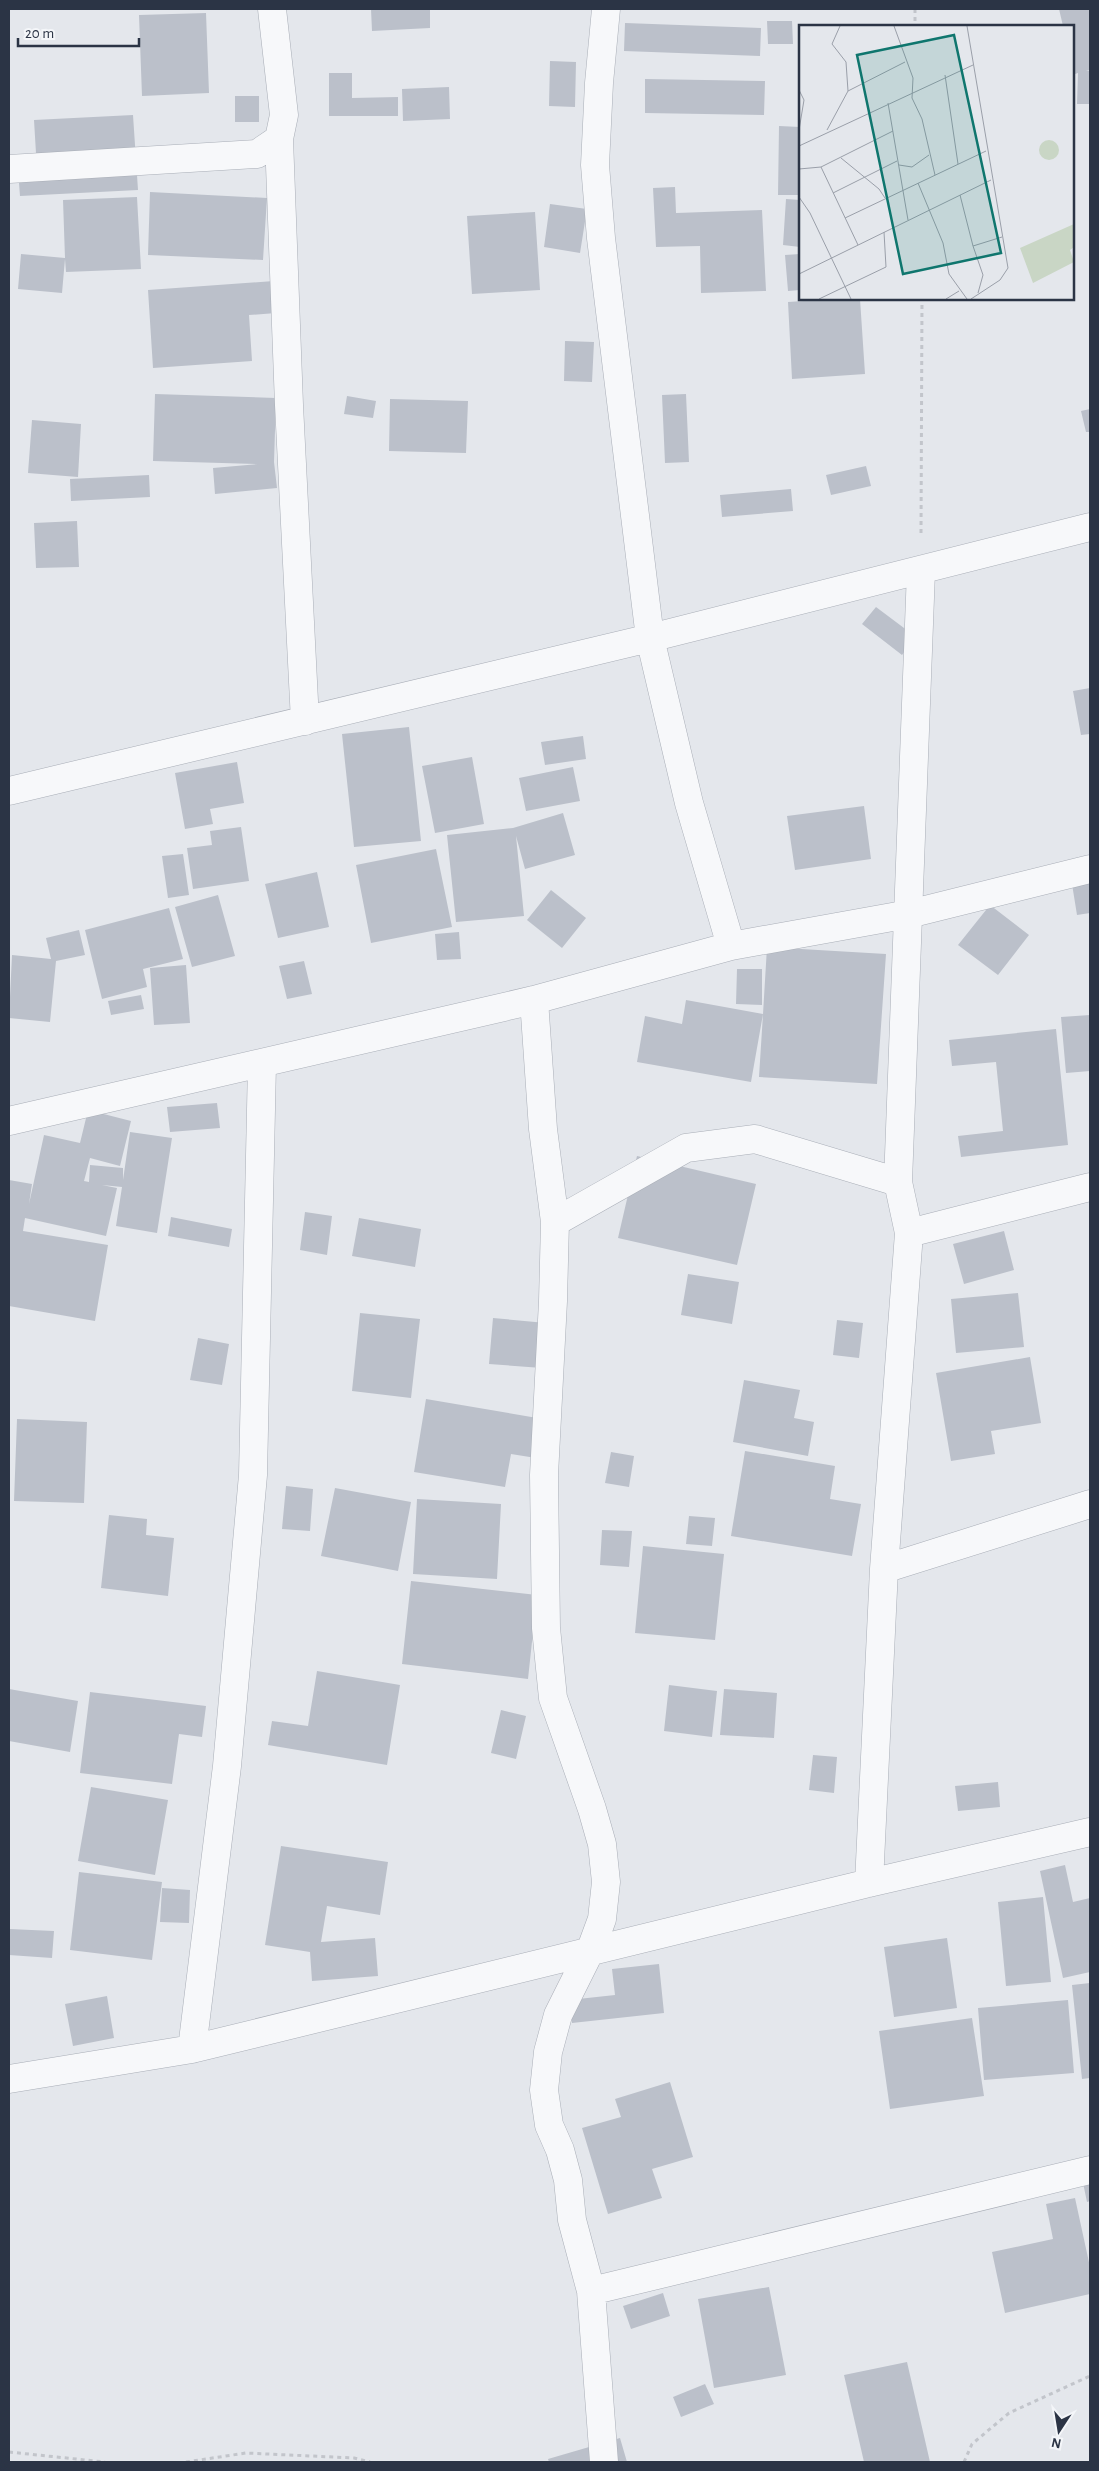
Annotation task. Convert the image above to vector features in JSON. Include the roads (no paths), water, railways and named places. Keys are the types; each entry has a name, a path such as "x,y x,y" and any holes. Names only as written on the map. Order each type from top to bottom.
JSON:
{"street":[{"path":"272,9 284,115 279,139 289,405 306,721"},
{"path":"606,9 599,83 595,165 602,248 650,638 689,803 731,946"},
{"path":"9,169 257,154 279,139"},
{"path":"9,791 650,638 1090,527"},
{"path":"869,1882 884,1569 909,1233 898,1182 921,571"},
{"path":"9,1121 534,1000 731,946 909,914 1090,869"},
{"path":"534,1000 543,1129 555,1222 554,1301 544,1475 546,1628 553,1698 602,1844 606,1882 602,1919 591,1950 558,2015 548,2052 544,2090 549,2125 560,2150 566,2172 572,2220 591,2291 604,2462"},
{"path":"192,2049 227,1766 253,1475 262,1064"},
{"path":"555,1222 686,1148 755,1139 898,1182"},
{"path":"909,1233 1090,1187"},
{"path":"884,1569 1090,1504"},
{"path":"9,2079 192,2049 869,1882 1090,1832"},
{"path":"591,2291 1090,2170"}]}
